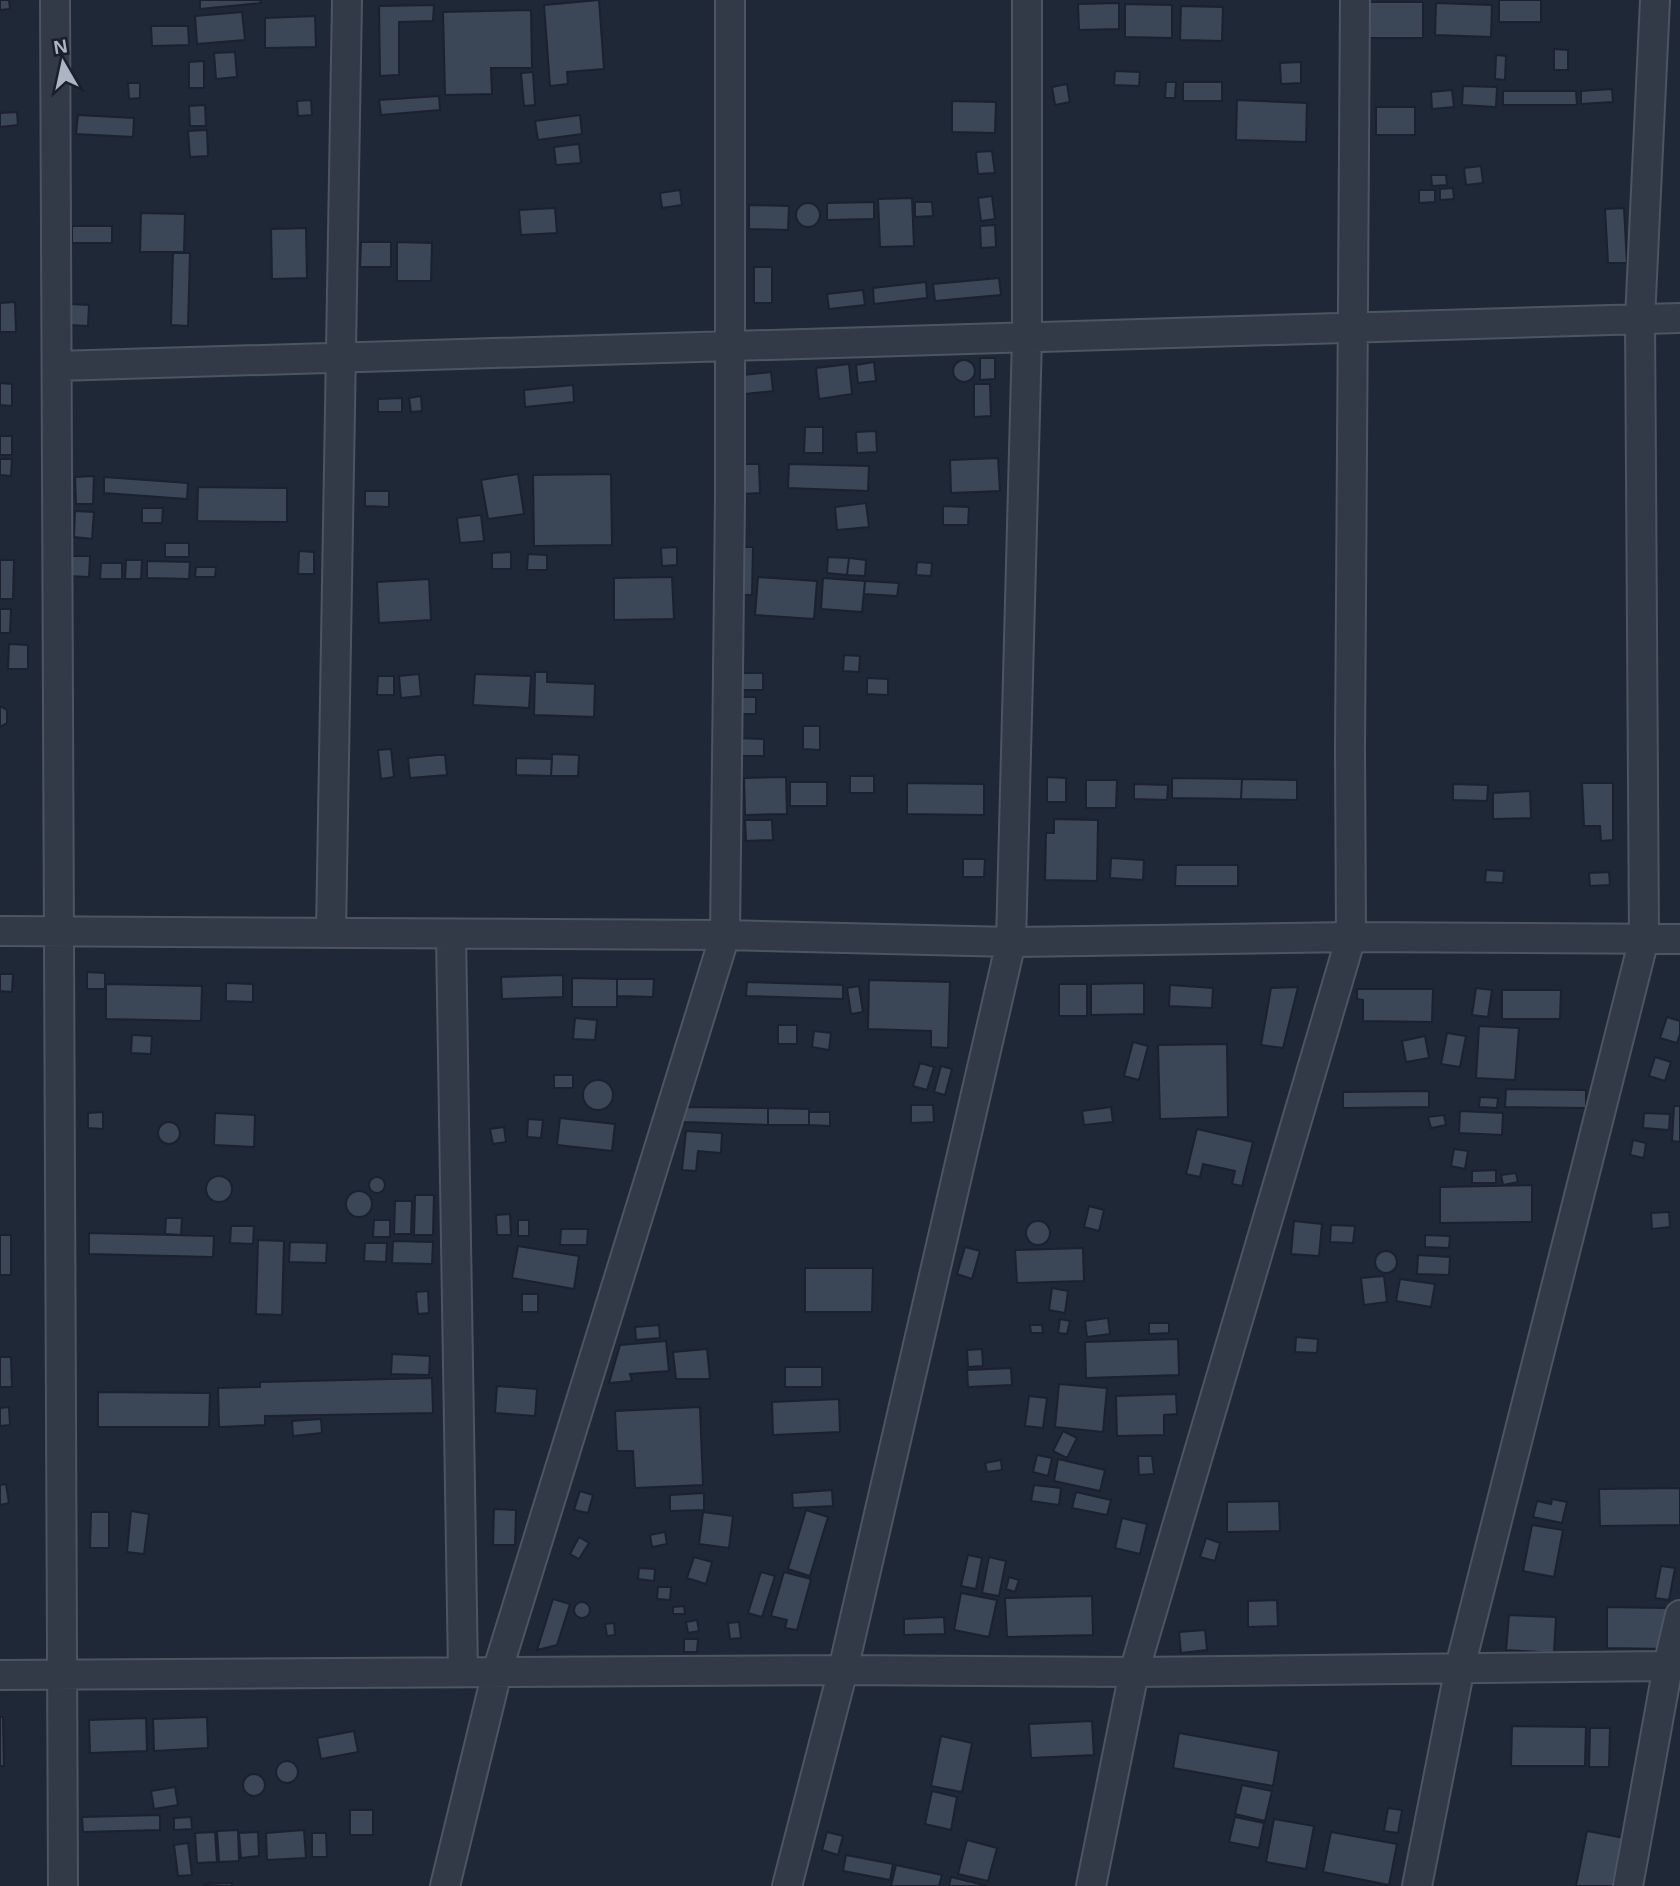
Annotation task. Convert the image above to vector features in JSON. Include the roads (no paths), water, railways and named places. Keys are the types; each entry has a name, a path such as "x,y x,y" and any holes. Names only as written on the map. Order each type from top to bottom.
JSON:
{"street":[{"path":"55,0 63,1886"},
{"path":"331,933 347,0"},
{"path":"445,1886 497,1672 725,935 730,0"},
{"path":"787,1886 843,1670 1011,942 1027,337 1027,0"},
{"path":"1091,1886 1134,1672 1351,937 1355,0"},
{"path":"1417,1886 1460,1667 1644,939 1640,319 1655,0"},
{"path":"57,366 1680,318"},
{"path":"0,931 725,935 1011,942 1351,937 1680,939"},
{"path":"451,934 463,1672"},
{"path":"1628,1886 1668,1666 1679,1623"},
{"path":"0,1675 843,1670 1134,1672 1668,1666"}]}
